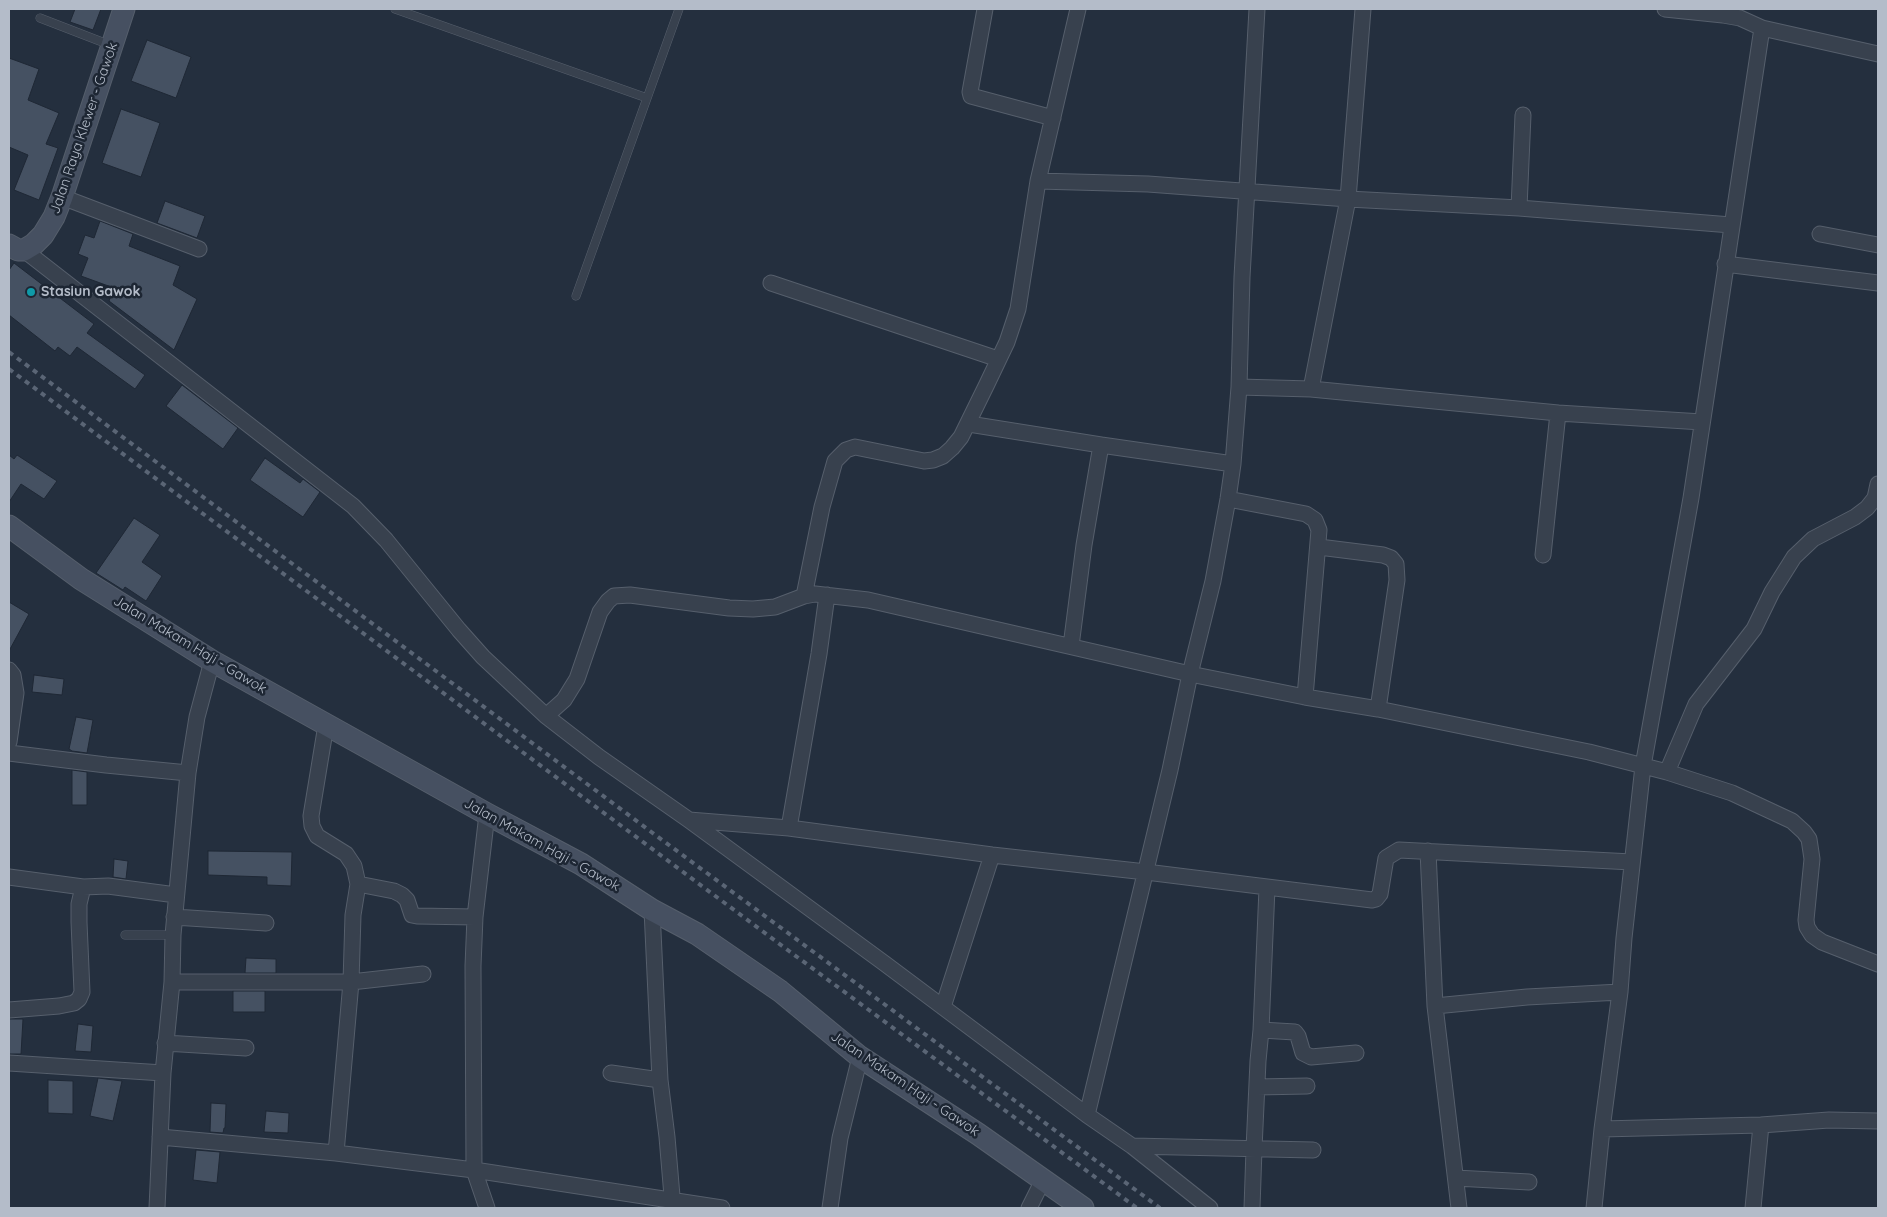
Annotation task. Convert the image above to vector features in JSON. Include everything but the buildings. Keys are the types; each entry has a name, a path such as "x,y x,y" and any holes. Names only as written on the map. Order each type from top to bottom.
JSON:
{"street":[{"name":"Jalan Raya Klewer - Gawok","path":"16,248 34,244 54,217 124,9"},
{"path":"986,9 970,92 971,96 1053,118"},
{"path":"804,596 822,507 835,462 846,450 855,448 912,460 934,460 942,456 952,448 968,424 1007,342 1018,309 1038,182 1078,9"},
{"path":"1087,1115 1170,770 1190,674 1213,581 1228,499 1233,464 1239,387 1242,277 1257,9"},
{"path":"1311,389 1348,199 1363,9"},
{"path":"1665,9 1740,18 1762,28 1878,54"},
{"path":"1594,1208 1620,992 1643,766 1689,508 1762,28"},
{"path":"1519,208 1523,115"},
{"path":"1038,182 1148,184 1348,199 1519,208 1731,225"},
{"path":"62,197 199,249"},
{"path":"1820,234 1878,245"},
{"path":"16,248 288,454 353,506 386,540 483,657 546,716 599,758 688,820 1087,1115 1132,1146 1210,1208"},
{"path":"1725,264 1878,283"},
{"path":"771,283 998,359"},
{"path":"1239,387 1311,389 1558,414 1702,422"},
{"path":"1543,555 1558,414"},
{"path":"968,424 1101,446 1233,464"},
{"path":"1071,646 1084,545 1101,446"},
{"path":"1668,772 1696,704 1754,629 1772,592 1794,557 1813,539 1855,517 1867,508 1874,498 1878,484"},
{"path":"1228,499 1311,517 1319,530 1305,697"},
{"name":"Jalan Makam Haji - Gawok","path":"9,526 81,579 212,661 487,814 581,864 652,910 697,934 780,991 860,1057 978,1134 1083,1208"},
{"path":"1319,547 1383,555 1391,558 1396,564 1397,580 1378,709"},
{"path":"546,716 564,700 577,679 600,612 614,596 630,595 728,608 752,609 775,607 815,594 868,600 1190,674 1305,697 1378,709 1590,752 1668,772 1732,793 1781,815 1799,827 1809,839 1812,849 1806,920 1809,931 1815,939 1878,964"},
{"path":"790,828 820,654 827,594"},
{"path":"157,1208 165,1043 172,982 174,917 188,773 197,717 212,661"},
{"path":"9,670 16,684 9,742"},
{"path":"326,725 311,816 312,826 317,836 346,854 354,866 358,884 353,915 351,982 336,1153"},
{"path":"9,753 188,773"},
{"path":"487,814 475,917 474,1170 487,1208"},
{"path":"688,820 790,828 992,855 1376,899 1380,894 1386,858 1399,850 1632,862"},
{"path":"1428,851 1435,1006 1459,1208"},
{"path":"943,1007 992,855"},
{"path":"9,876 83,887 108,886 176,895"},
{"path":"358,884 394,890 402,894 407,900 412,915 475,917"},
{"path":"9,1010 59,1006 79,999 82,992 79,904 83,887"},
{"path":"1252,1208 1256,1087 1261,1030 1267,888"},
{"path":"652,910 660,1080 668,1136 672,1204"},
{"path":"174,917 266,923"},
{"path":"172,982 351,982 423,974"},
{"path":"1435,1006 1527,997 1620,992"},
{"path":"1261,1030 1295,1032 1303,1053 1311,1057 1356,1053"},
{"path":"165,1043 246,1048"},
{"path":"830,1208 840,1138 860,1057"},
{"path":"9,1063 163,1073"},
{"path":"611,1074 660,1080"},
{"path":"1256,1087 1307,1086"},
{"path":"1602,1129 1761,1125 1829,1120 1878,1121"},
{"path":"1754,1208 1761,1125"},
{"path":"160,1137 336,1153 474,1170 672,1204 722,1208"},
{"path":"1132,1146 1313,1150"},
{"path":"1456,1178 1529,1182"},
{"path":"1029,1208 1043,1180"}],"lane":[{"path":"395,9 647,98"},
{"path":"576,296 679,9"},
{"path":"40,18 112,46"},
{"path":"125,934 173,935"}],"railway":[{"path":"9,352 650,831 1160,1208"},
{"path":"9,369 1137,1208"}],"place":[{"name":"Stasiun Gawok","path":"31,292"}]}
